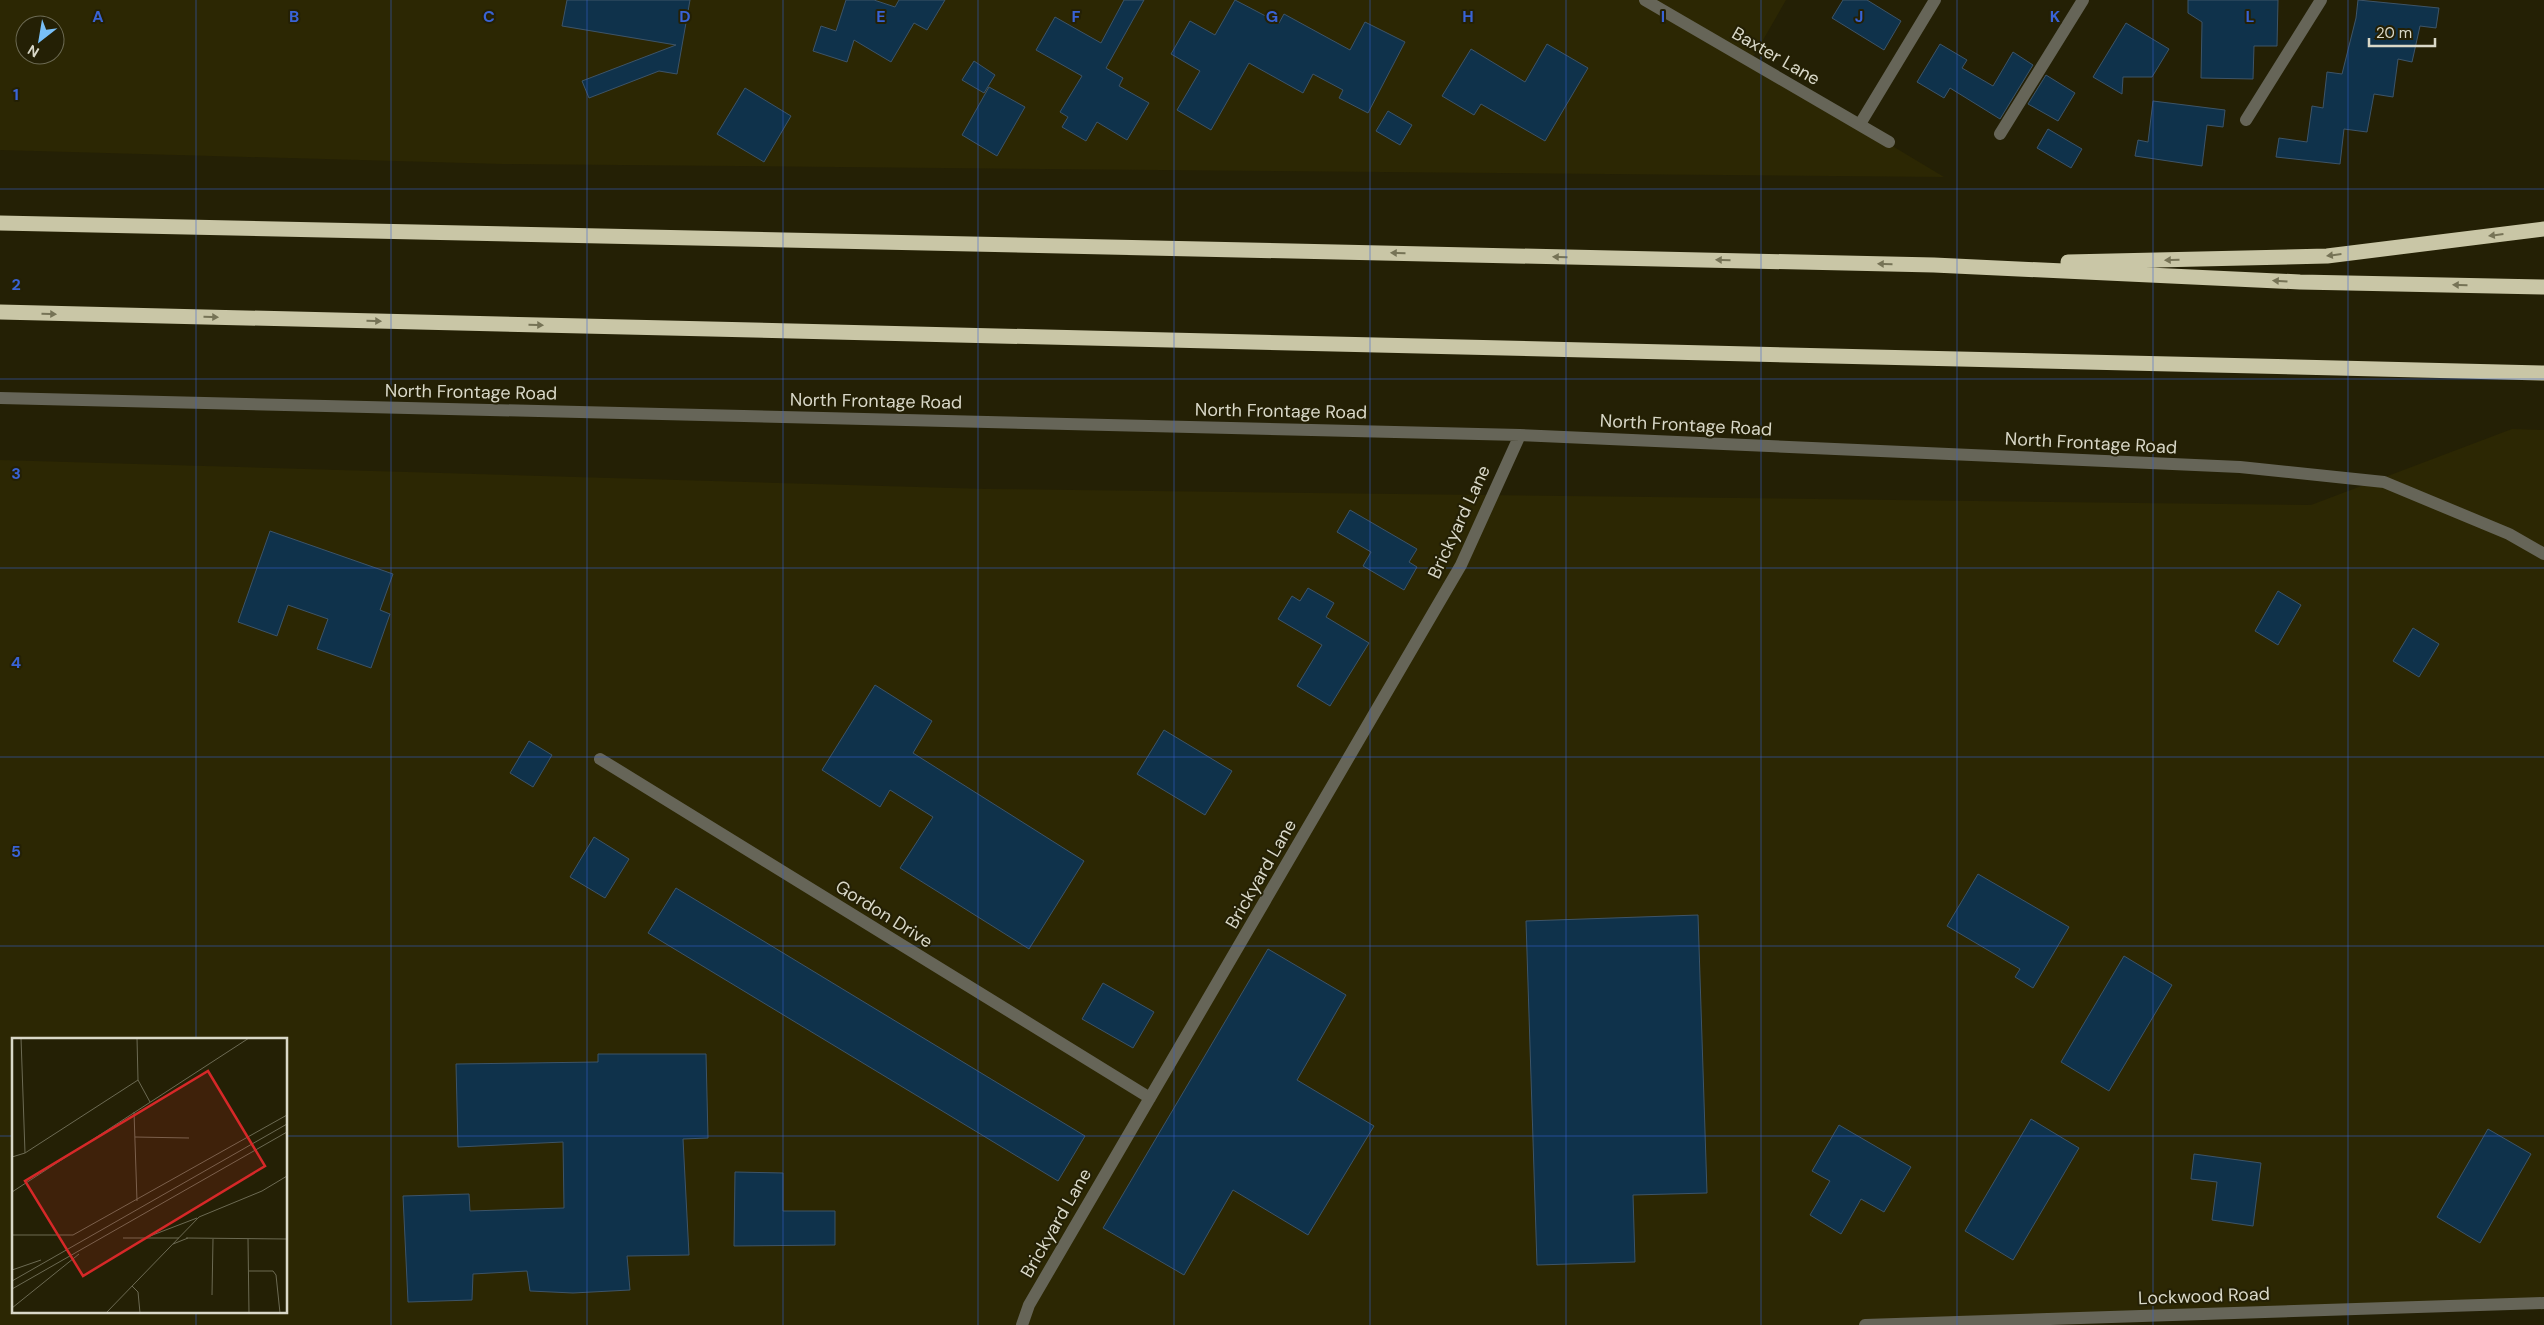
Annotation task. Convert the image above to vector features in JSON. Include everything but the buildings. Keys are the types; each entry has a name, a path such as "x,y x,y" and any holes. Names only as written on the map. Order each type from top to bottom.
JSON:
{"highway":[{"path":"0,223 1934,265 2300,282 2544,287"},
{"path":"1934,265 2327,256 2544,229"},
{"path":"0,312 2544,373"},
{"path":"2367,369 2544,382"}],"street":[{"name":"Baxter Lane","path":"1645,0 1889,142"},
{"path":"1860,124 1934,0"},
{"path":"2000,134 2083,0"},
{"path":"2246,120 2321,0"},
{"name":"North Frontage Road","path":"0,398 1520,435 2240,467 2384,482 2509,534 2544,554"},
{"name":"Brickyard Lane","path":"1022,1325 1029,1305 1461,565 1520,435"},
{"name":"Gordon Drive","path":"600,759 1150,1098"},
{"name":"Lockwood Road","path":"1865,1325 2544,1303"}],"shaded area":[{"path":"0,0 1786,0 1751,61 1944,177 502,164 0,150"},
{"path":"2512,429 2544,430 2544,1304 1971,1325 0,1325 0,460 987,489 2311,505"}]}
